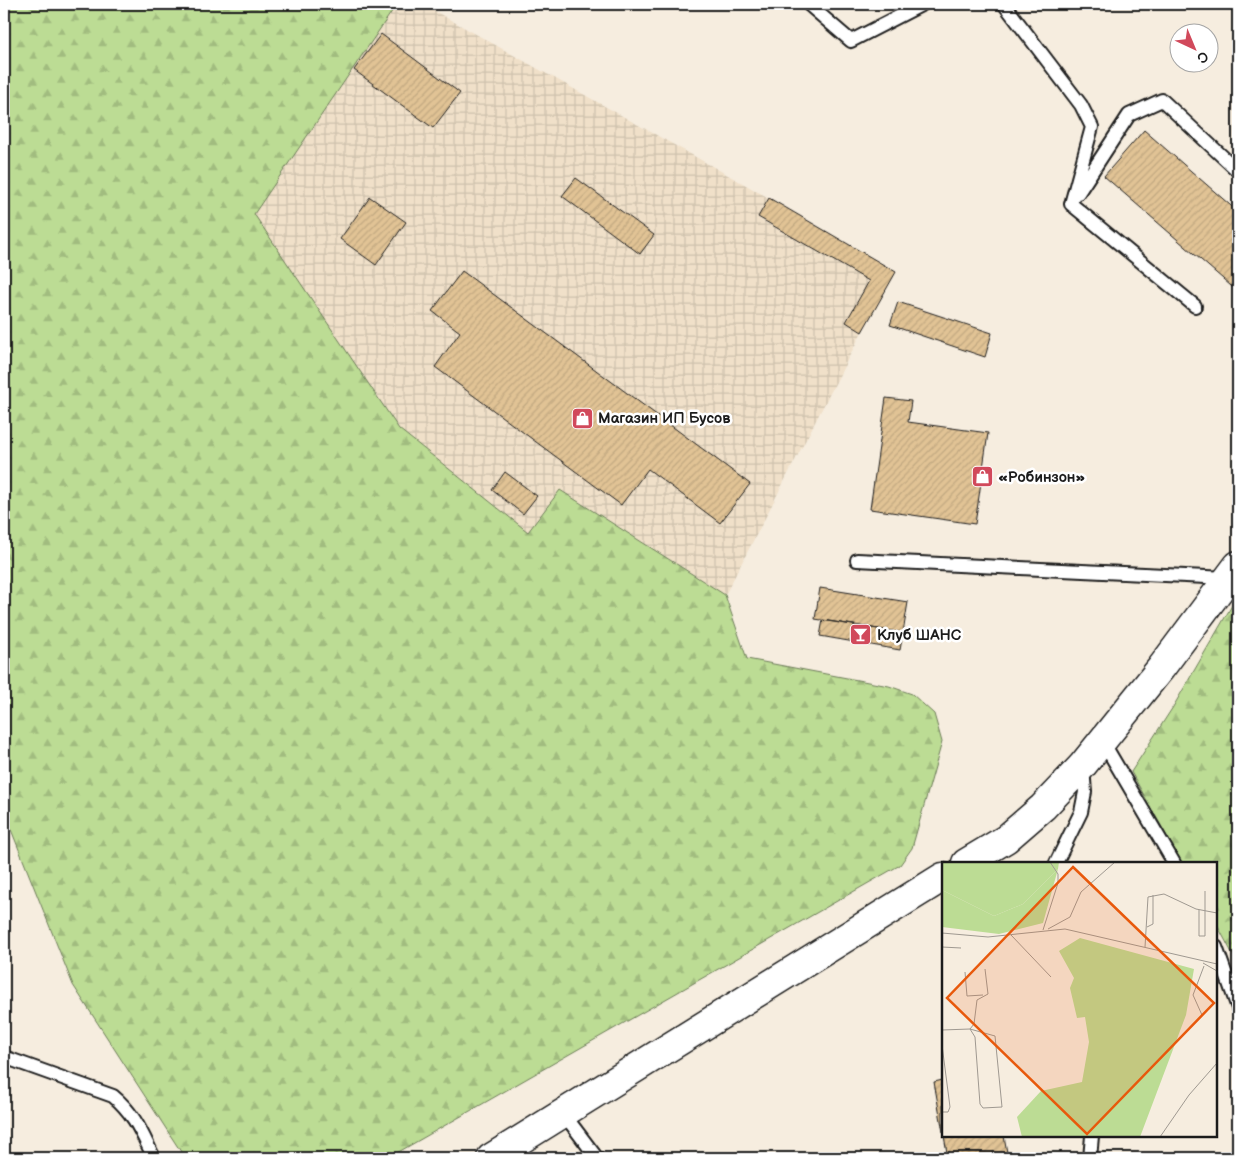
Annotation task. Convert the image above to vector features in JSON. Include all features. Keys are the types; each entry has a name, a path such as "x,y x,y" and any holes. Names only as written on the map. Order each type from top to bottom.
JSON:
{"main road":[{"path":"968,862 1006,839 1042,807 1082,766 1161,668 1233,572"},
{"path":"491,1158 942,879"}],"lane":[{"path":"808,4 851,41 923,4"},
{"path":"1004,4 1081,105 1092,127 1071,204"},
{"path":"1071,204 1129,115 1162,100 1238,171"},
{"path":"1071,204 1195,306"},
{"path":"857,560 1233,572"},
{"path":"1103,742 1173,862"},
{"path":"1057,862 1082,812 1085,792 1082,766"},
{"path":"1217,950 1238,1008"},
{"path":"4,1057 113,1096 126,1107 138,1125 154,1158"},
{"path":"563,1113 597,1158"},
{"path":"1090,1158 1092,1137"}],"shaded area":[{"path":"397,4 422,4 769,198 758,218 869,281 846,322 862,332 725,595 560,490 528,532 399,429 253,214"}],"green space":[{"path":"4,4 397,4 254,214 399,429 528,532 560,490 725,595 747,659 889,686 912,694 934,714 942,742 912,848 900,865 388,1158 185,1158 73,985 4,812"},
{"path":"1238,595 1238,964 1217,925 1217,862 1181,862 1131,772 1173,707"}],"building":[{"path":"381,34 460,93 433,128 354,70"},
{"path":"1144,130 1238,212 1238,292 1104,176"},
{"path":"576,178 654,235 640,254 562,196"},
{"path":"370,197 406,222 376,265 340,239"},
{"path":"769,198 896,272 862,332 846,322 869,281 758,217"},
{"name":"Магазин ИП Бусов","path":"462,271 750,484 720,523 648,469 621,505 435,367 460,332 432,311"},
{"path":"898,302 992,333 985,357 890,325"},
{"path":"886,398 911,401 908,422 988,433 975,524 870,509"},
{"path":"505,472 537,496 523,514 492,490"},
{"path":"820,588 908,602 903,633 815,619"},
{"name":"Клуб ШАНС","path":"823,620 903,633 900,650 820,636"},
{"path":"942,1080 942,1126 934,1082"},
{"path":"944,1137 1004,1137 1008,1158 948,1158"}],"place":[{"name":"Магазин ИП Бусов","path":"582,418"},
{"name":"«Робинзон»","path":"982,477"},
{"name":"Клуб ШАНС","path":"861,635"}]}
